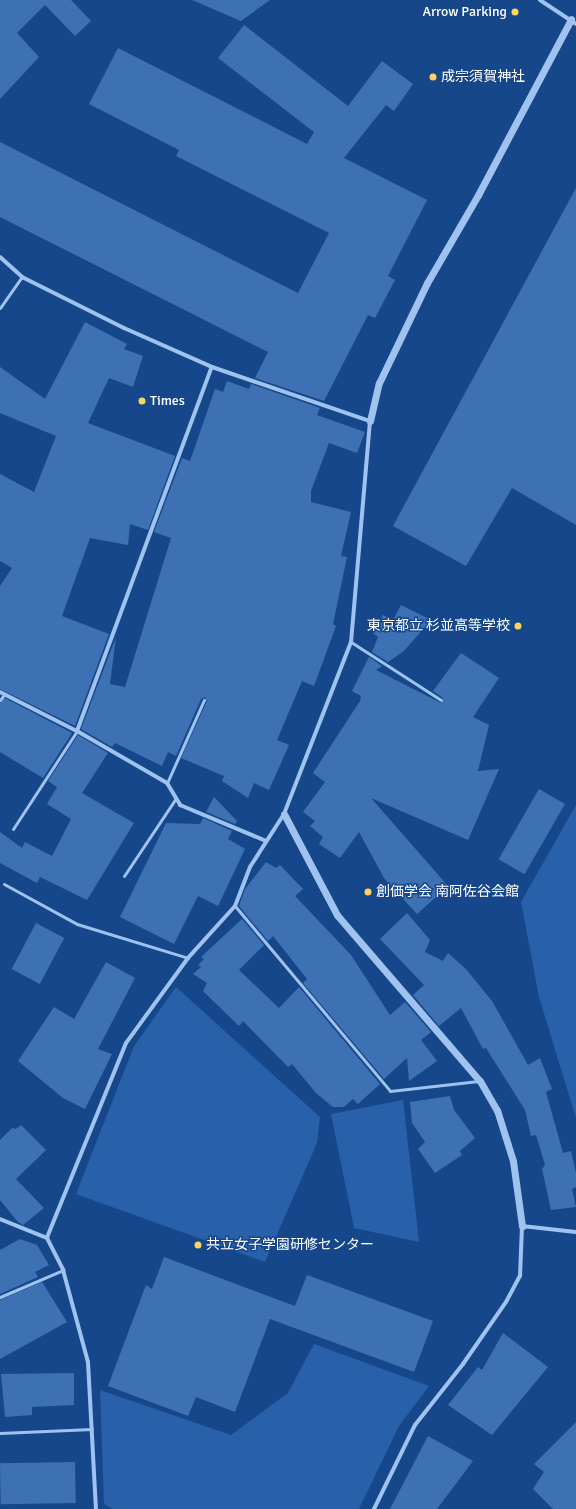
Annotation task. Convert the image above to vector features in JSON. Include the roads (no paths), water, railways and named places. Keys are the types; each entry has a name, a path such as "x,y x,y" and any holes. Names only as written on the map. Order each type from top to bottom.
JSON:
{"street":[{"path":"47,1238 126,1043 188,958 235,906 250,867 284,814 352,642 370,421 379,383 427,283 478,195 574,22 540,0"},
{"path":"0,257 22,277 212,367 370,421"},
{"path":"77,731 212,367"},
{"path":"2,694 77,731 167,783 180,805 266,840"},
{"path":"284,814 337,915 480,1081 497,1110 513,1161 522,1226 520,1276 463,1364 415,1425 374,1509"},
{"path":"0,1219 47,1238 63,1270 88,1362 96,1509"},
{"path":"522,1226 576,1232"}],"lane":[{"path":"0,308 22,277"},
{"path":"352,642 441,700"},
{"path":"0,700 2,694"},
{"path":"167,783 204,700"},
{"path":"13,829 77,731"},
{"path":"124,876 176,798"},
{"path":"4,884 77,924 188,958"},
{"path":"235,906 390,1091 480,1081"},
{"path":"0,1297 63,1270"},
{"path":"0,1433 92,1429"}],"place":[{"name":"Arrow Parking","path":"515,12"},
{"name":"成宗須賀神社","path":"433,77"},
{"name":"Times","path":"142,401"},
{"name":"東京都立 杉並高等学校","path":"518,626"},
{"name":"創価学会 南阿佐谷会館","path":"368,892"},
{"name":"共立女子学園研修センター","path":"198,1245"}]}
